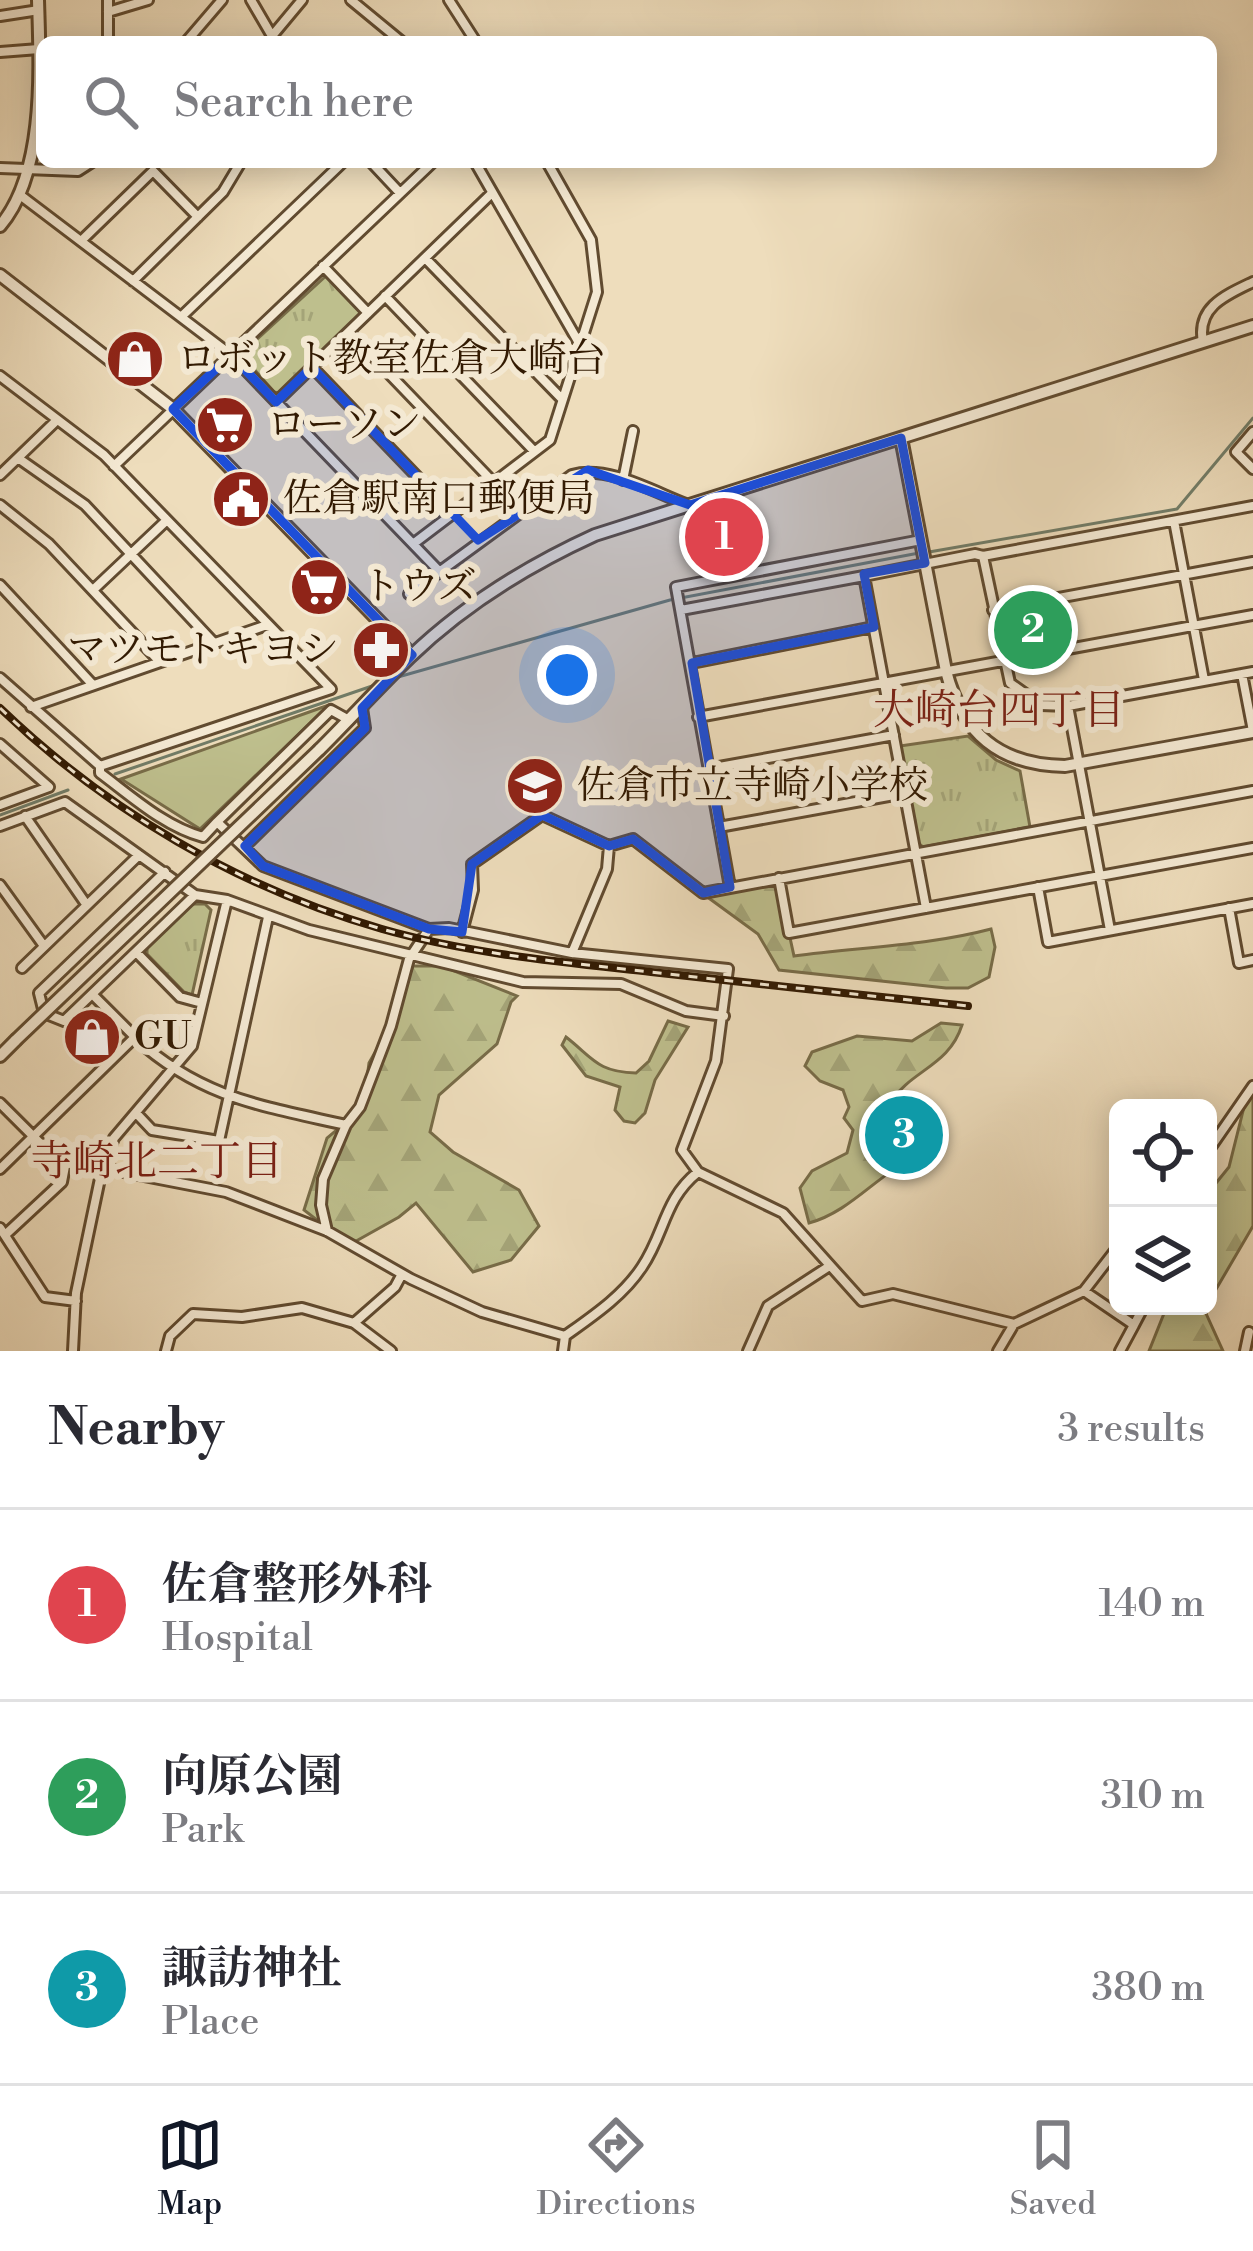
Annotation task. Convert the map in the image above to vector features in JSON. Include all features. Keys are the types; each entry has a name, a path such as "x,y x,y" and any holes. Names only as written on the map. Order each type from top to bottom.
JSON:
{"street":[{"path":"108,0 108,36"},
{"path":"108,12 148,0"},
{"path":"191,36 222,0"},
{"path":"251,0 268,36"},
{"path":"272,36 302,0"},
{"path":"351,0 395,36"},
{"path":"449,0 472,36"},
{"path":"0,16 39,5 39,36"},
{"path":"0,52 36,49"},
{"path":"0,226 20,195 36,106"},
{"path":"0,167 83,168"},
{"path":"133,281 223,192 238,168"},
{"path":"181,317 337,168"},
{"path":"376,168 400,194"},
{"path":"114,466 427,168"},
{"path":"478,168 580,345"},
{"path":"413,544 550,440 597,292 591,240 550,168"},
{"path":"81,242 153,171 198,217"},
{"path":"276,402 492,193"},
{"path":"20,195 231,355 439,571"},
{"path":"425,258 562,400"},
{"path":"323,266 368,313"},
{"path":"0,275 173,410 412,656"},
{"path":"1204,342 1201,329 1209,307 1253,282"},
{"path":"386,296 535,451"},
{"path":"0,1057 412,656 527,568 595,536 1253,326"},
{"path":"349,332 494,482"},
{"path":"312,367 453,513"},
{"path":"2,382 114,466 331,688 100,766"},
{"path":"0,475 57,420"},
{"path":"622,480 633,431"},
{"path":"1253,432 1236,452 1253,469"},
{"path":"902,438 953,700 965,720 993,747 1034,764 1079,764 1253,732 1248,673 1068,706 1041,705 1028,699 1010,683 1003,661 983,556"},
{"path":"18,458 85,506 214,644"},
{"path":"409,594 572,475 588,470 690,506"},
{"path":"0,505 50,544 160,662"},
{"path":"681,610 1253,506"},
{"path":"93,590 167,520"},
{"path":"1174,520 1204,680"},
{"path":"730,887 676,587 921,540"},
{"path":"993,610 1253,562"},
{"path":"864,576 926,908"},
{"path":"0,585 94,686"},
{"path":"698,717 1253,615"},
{"path":"31,707 268,625"},
{"path":"692,662 874,627"},
{"path":"0,679 100,766 100,772 152,811 203,837 332,710 349,721"},
{"path":"1068,706 1110,930"},
{"path":"245,846 365,728 362,708"},
{"path":"708,769 894,735"},
{"path":"0,744 49,787 0,805"},
{"path":"462,932 473,890 472,865 542,815 609,846 633,839 703,893 1253,791"},
{"path":"719,827 905,793"},
{"path":"0,826 65,802 195,895 523,982 620,983 686,1011 724,1016"},
{"path":"25,817 87,904"},
{"path":"217,822 263,866 429,929 449,928 572,952 728,969 716,1061 682,1150 698,1172 783,1213 862,1301 893,1294 1014,1324"},
{"path":"572,952 607,869 609,846"},
{"path":"779,878 789,933 1253,848"},
{"path":"22,968 139,855"},
{"path":"44,1013 39,993 165,872"},
{"path":"0,885 44,946"},
{"path":"1038,887 1048,942 1253,904"},
{"path":"44,1013 64,1022 195,895"},
{"path":"73,1351 76,1301 102,1168 114,1138 192,1046 227,901"},
{"path":"1229,908 1239,962 1253,960"},
{"path":"136,1113 152,1130 218,1142 268,917"},
{"path":"327,1232 321,1205 323,1179 346,1125 360,1107 413,956 429,929"},
{"path":"136,952 180,998 202,1003"},
{"path":"92,994 176,1069 230,1099 346,1125"},
{"path":"0,1169 135,1037"},
{"path":"1217,1138 1253,1085"},
{"path":"0,1103 56,1159 226,1192 327,1232 482,1312 565,1336"},
{"path":"66,1161 62,1182 3,1232 45,1297 76,1301"},
{"path":"563,1351 565,1336 604,1308 641,1270 659,1238 673,1196 698,1172"},
{"path":"998,1351 1014,1324 1084,1291 1109,1258"},
{"path":"748,1351 768,1306 828,1268"},
{"path":"354,1323 395,1287 402,1274"},
{"path":"1084,1291 1135,1325"},
{"path":"166,1351 170,1336 186,1318 204,1312 242,1317 302,1308 354,1323 392,1351"},
{"path":"1120,1351 1140,1315"},
{"path":"1245,1351 1249,1332"}],"highlighted area":[{"path":"231,355 276,402 312,367 478,540 588,470 690,505 901,438 925,563 864,574 874,627 692,663 730,887 703,893 633,839 609,846 542,815 472,864 462,932 429,929 263,866 245,846 365,728 362,708 412,655 173,409"}],"green space":[{"path":"327,275 361,309 358,319 279,393 274,392 241,354"},
{"path":"1059,601 1066,645 1006,651 1003,610"},
{"path":"329,705 200,829 121,779"},
{"path":"968,736 996,760 1020,771 1030,827 923,847 918,843 900,746"},
{"path":"778,883 794,956 918,943 991,929 995,947 989,977 968,988 946,988 779,970 758,934 706,896"},
{"path":"191,904 205,904 211,910 192,995 147,954 147,948"},
{"path":"413,966 442,966 517,996 497,1044 439,1095 430,1132 453,1152 519,1190 539,1226 511,1260 473,1272 416,1203 349,1245 304,1210 327,1138 363,1108 369,1063 392,1022"},
{"path":"668,1021 688,1027 655,1080 645,1113 635,1123 624,1121 615,1110 620,1087 586,1076 562,1045 566,1037 604,1067 636,1073 649,1061"},
{"path":"941,1023 962,1025 956,1039 889,1103 916,1156 838,1211 809,1223 800,1188 812,1171 847,1153 853,1130 844,1118 849,1107 843,1090 820,1081 805,1066 812,1052 857,1036 912,1041"},
{"path":"1253,1095 1253,1226 1217,1288 1217,1182 1229,1167 1245,1103"},
{"path":"1163,1315 1207,1315 1223,1351 1149,1351"}],"waterway":[{"path":"929,552 1177,509 1253,418"},
{"path":"398,677 670,600 919,553"},
{"path":"115,774 378,684"},
{"path":"0,815 68,790"}],"railway":[{"path":"0,708 85,780 178,842 277,892 382,929 550,961 968,1006"}],"place":[{"name":"ロボット教室佐倉大崎台","path":"135,359"},
{"name":"ローソン","path":"225,425"},
{"name":"佐倉駅南口郵便局","path":"241,499"},
{"name":"佐倉整形外科","path":"724,537"},
{"name":"トウズ","path":"319,587"},
{"name":"向原公園","path":"1033,630"},
{"name":"マツモトキヨシ","path":"381,650"},
{"name":"佐倉市立寺崎小学校","path":"535,786"},
{"name":"GU","path":"92,1037"},
{"name":"諏訪神社","path":"904,1135"}],"district":[{"name":"大崎台四丁目","path":"999,711"},
{"name":"寺崎北二丁目","path":"157,1162"}]}
